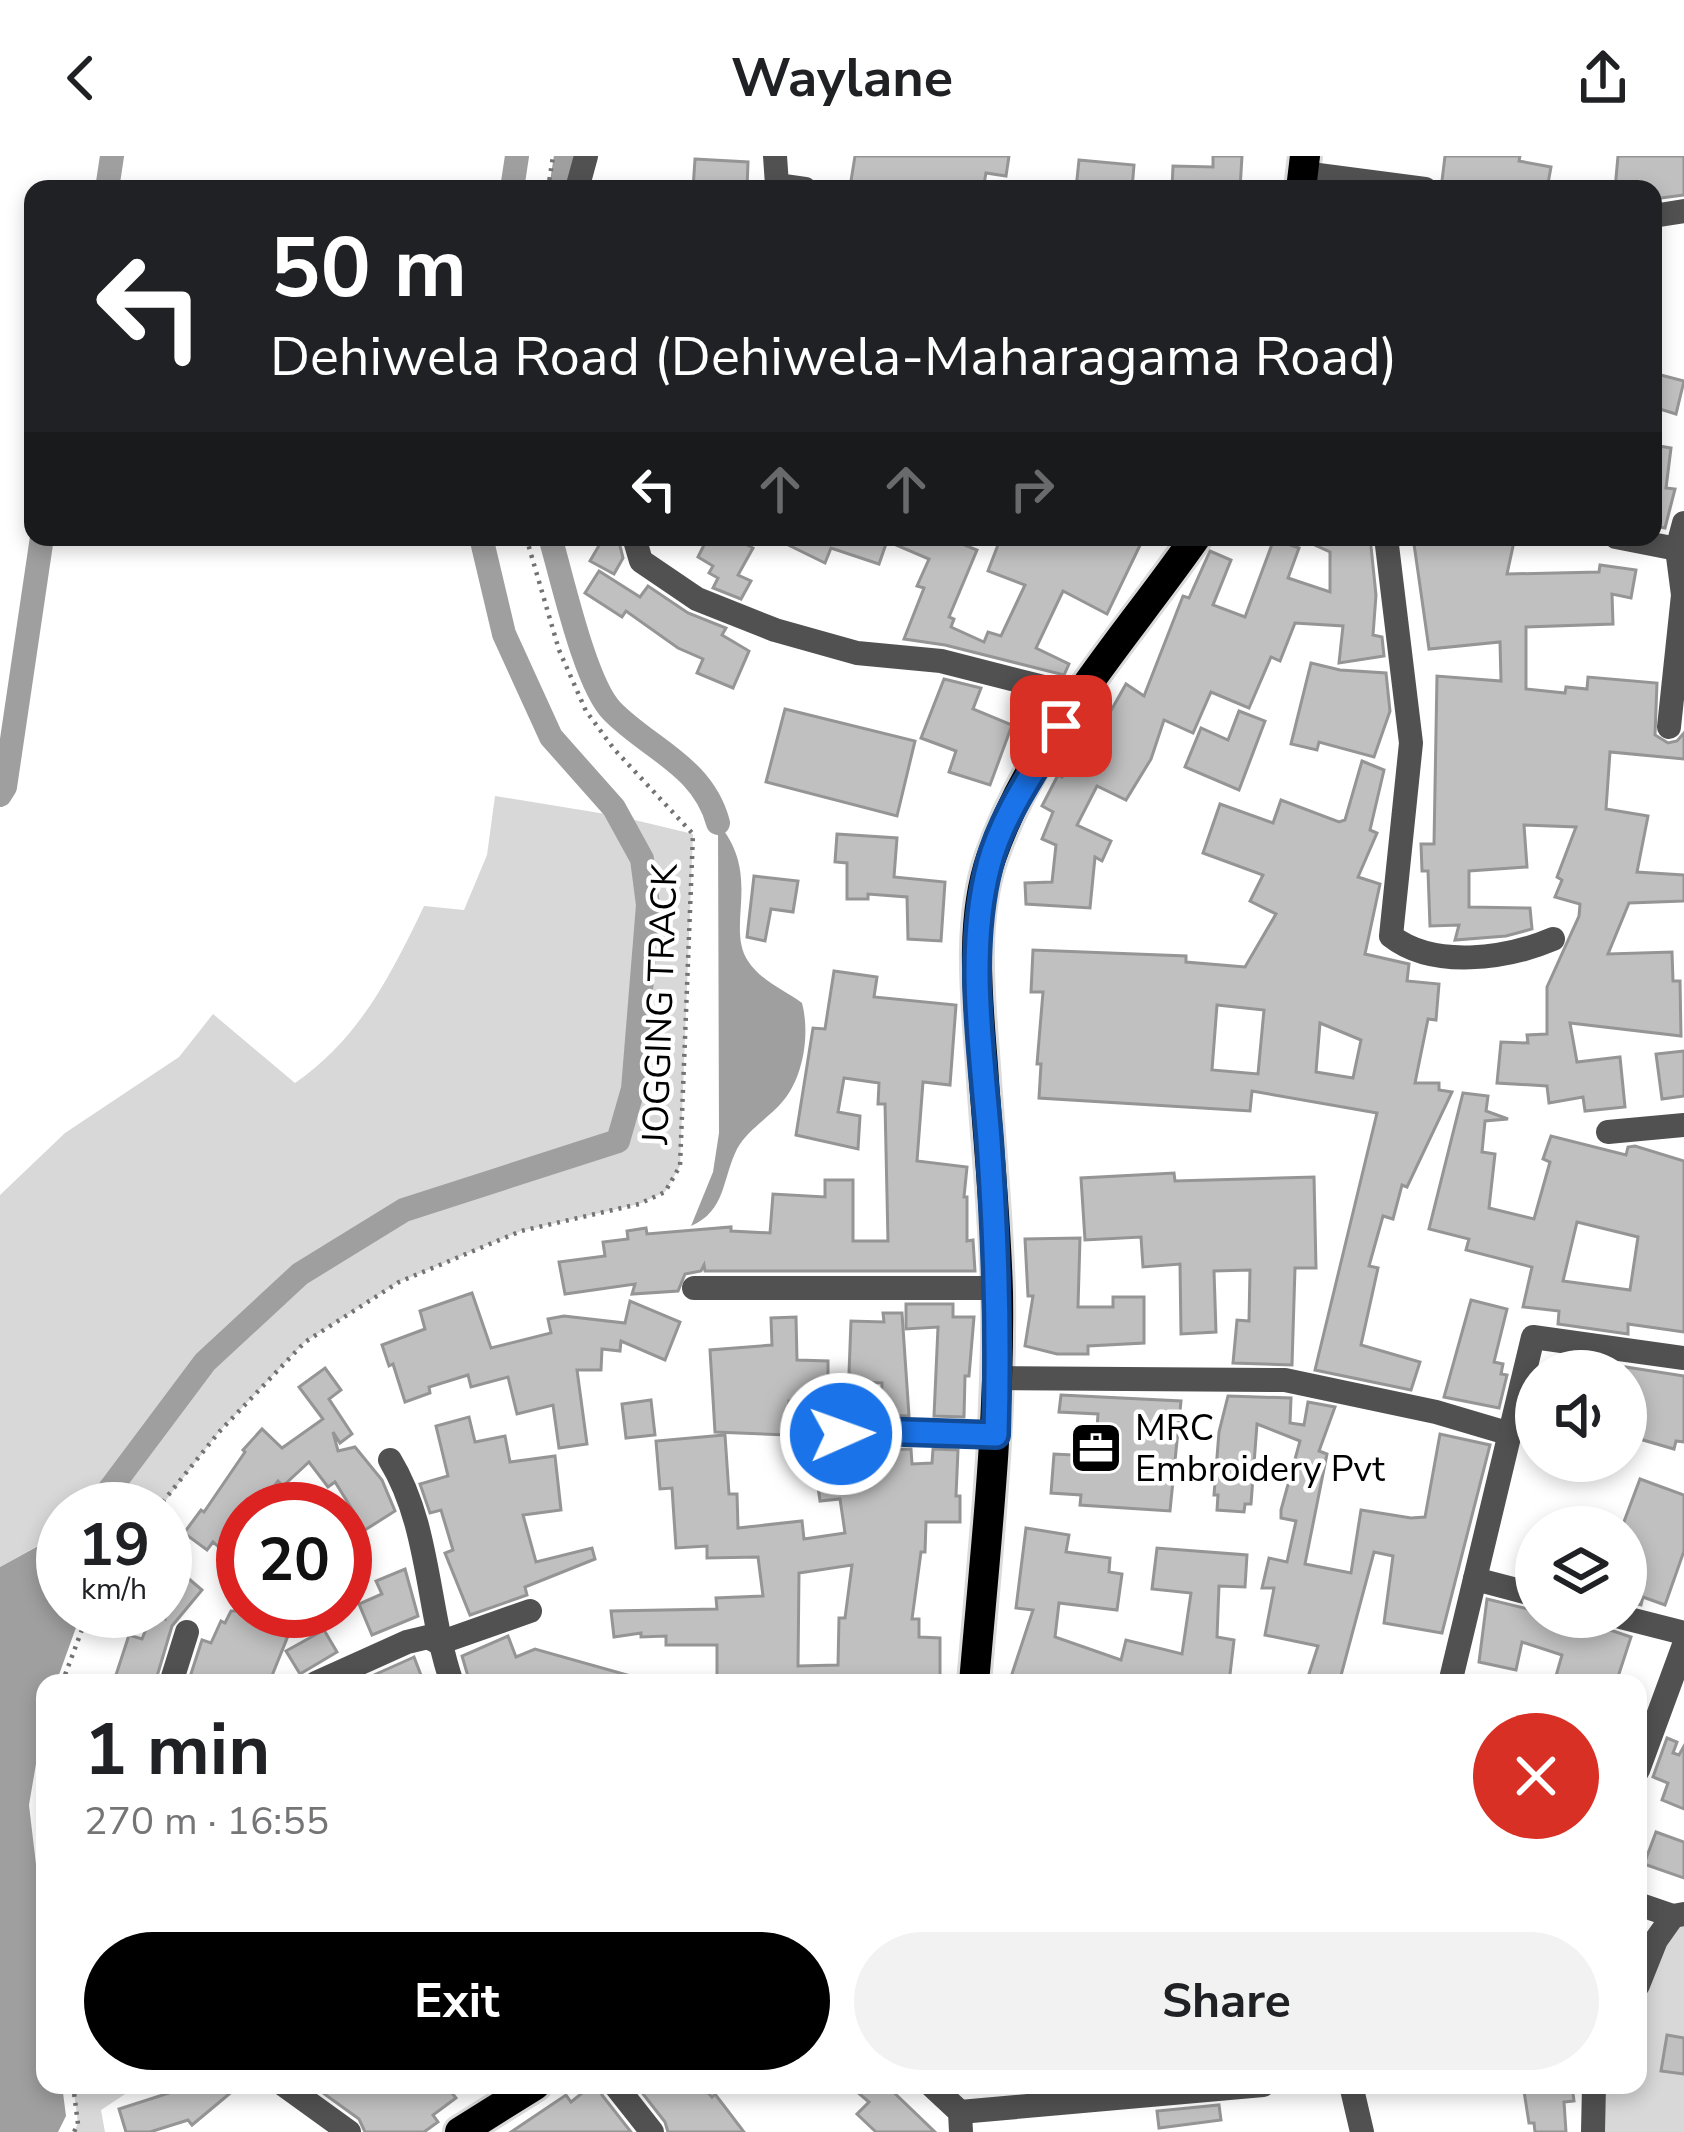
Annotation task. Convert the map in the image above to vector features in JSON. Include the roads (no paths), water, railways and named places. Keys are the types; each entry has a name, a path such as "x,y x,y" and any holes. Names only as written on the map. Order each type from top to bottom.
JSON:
{"main road":[{"path":"975,1674 998,1378 998,1288 978,995 989,862 1079,696 1189,546"},
{"path":"460,2132 521,2094"}],"street":[{"path":"1303,173 1356,180"},
{"path":"1670,727 1683,595 1677,548 1684,523"},
{"path":"1662,545 1677,548"},
{"path":"637,546 641,562 697,599 776,630 856,653 941,661 1079,696"},
{"path":"1388,546 1412,743 1391,936 1411,952 1481,956 1522,952 1553,939"},
{"path":"1608,1132 1684,1125"},
{"path":"694,1288 998,1288"},
{"path":"1452,1674 1533,1337 1684,1358"},
{"path":"998,1378 1285,1380 1436,1412 1508,1433"},
{"path":"805,1451 841,1434 876,1431 996,1435"},
{"path":"390,1460 409,1491 449,1674"},
{"path":"1475,1579 1515,1589"},
{"path":"336,1674 406,1642 428,1637 439,1643 530,1611"},
{"path":"1647,1624 1684,1634"},
{"path":"174,1674 186,1638"},
{"path":"1647,1746 1684,1646"},
{"path":"1647,1906 1678,1915 1656,1940 1647,1962"},
{"path":"296,2094 349,2132"},
{"path":"622,2094 652,2132"},
{"path":"938,2094 960,2122 1189,2094"},
{"path":"1353,2094 1362,2132"},
{"path":"1593,2132 1594,2094"}],"waterway":[{"path":"108,180 112,156"},
{"path":"513,180 517,156"},
{"path":"562,180 566,156"},
{"path":"0,795 5,787 41,546"},
{"path":"115,1482 205,1362 300,1274 404,1210 618,1141 633,1089 648,905 642,859 614,808 551,737 504,634 483,546"},
{"path":"552,546 584,655 602,697 612,711 688,773 711,803 718,823"}],"place":[{"name":"MRC Embroidery Pvt","path":"1096,1448"}]}
